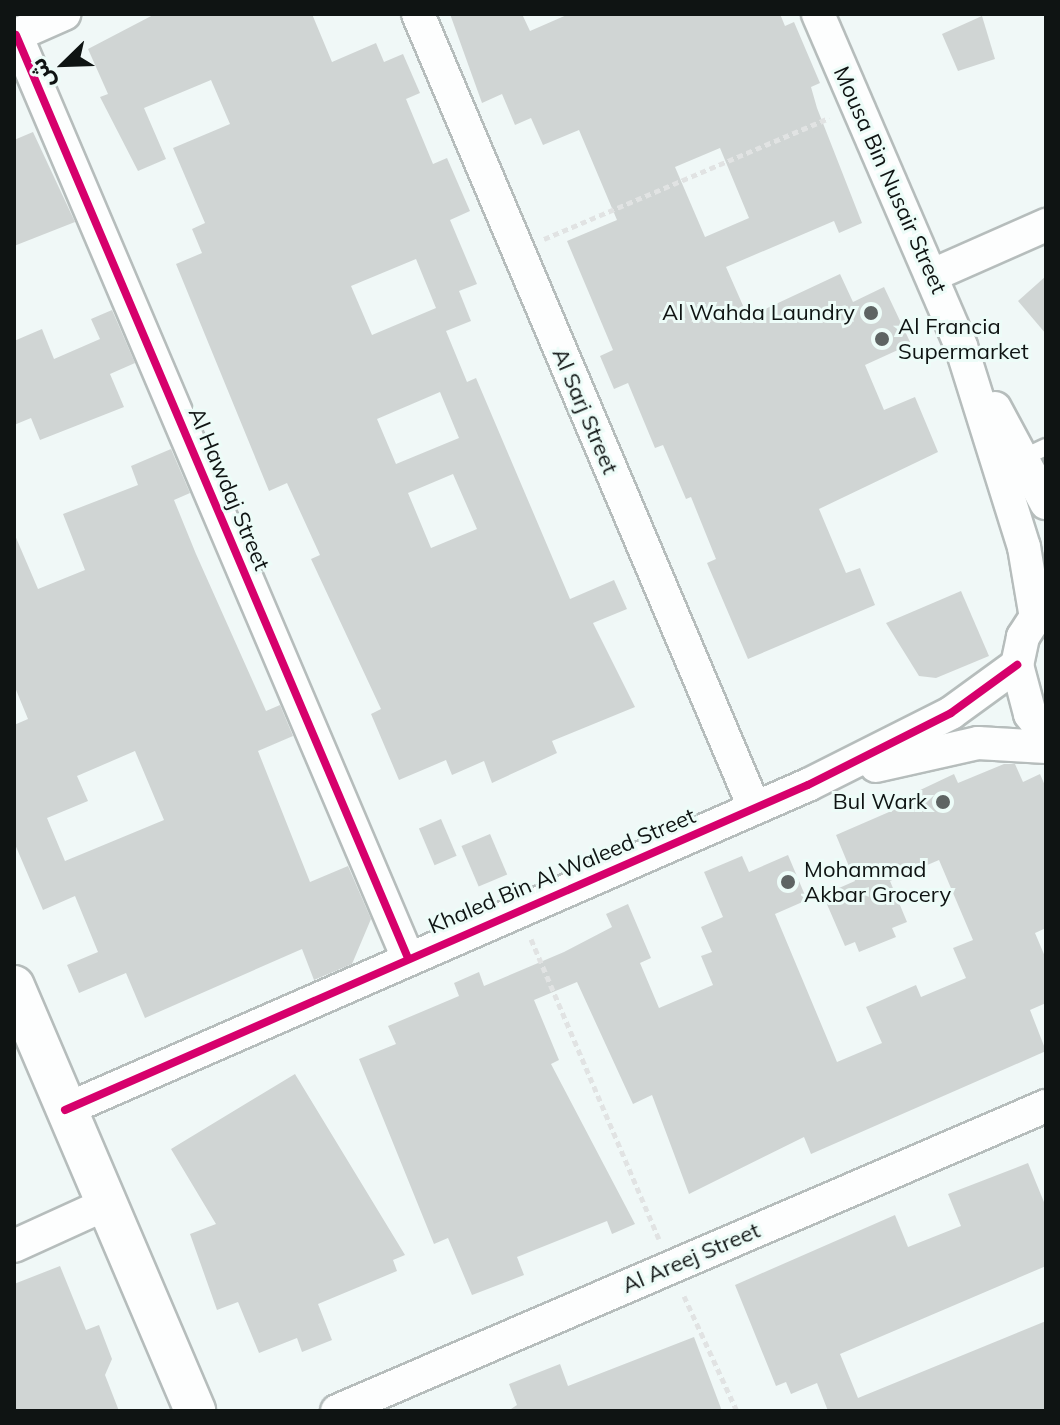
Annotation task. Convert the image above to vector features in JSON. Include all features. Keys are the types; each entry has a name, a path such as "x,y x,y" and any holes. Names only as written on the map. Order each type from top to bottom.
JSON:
{"street":[{"path":"15,35 64,14"},
{"name":"Al Sarj Street","path":"418,14 754,807"},
{"name":"Mousa Bin Nusair Street","path":"818,14 961,346 1041,607"},
{"name":"Al Hawdaj Street","path":"15,35 408,958"},
{"path":"933,275 1046,225"},
{"name":"Mousa Bin Nusair Street","path":"961,346 1034,453 1046,503"},
{"path":"1041,607 1017,665 1025,702 1046,735"},
{"name":"Khaled Bin Al Waleed Street","path":"65,1110 808,785 937,721 1017,665"},
{"name":"Khaled Bin Al Waleed Street","path":"808,785 961,745 1046,747"},
{"path":"14,986 104,1205 195,1411"},
{"name":"Al Areej Street","path":"337,1411 1046,1106"},
{"path":"14,1246 104,1205"}],"path":[{"path":"517,251 857,106"},
{"path":"518,910 671,1267 737,1411"}],"building":[{"path":"155,14 312,14 332,62 376,43 384,62 403,54 420,93 406,99 433,164 447,158 470,211 450,220 477,284 459,291 471,321 446,331 467,382 476,378 570,599 614,580 627,609 593,623 635,707 552,741 557,753 492,783 484,761 452,775 446,760 399,780 371,714 381,709 311,559 320,555 287,483 269,491 176,264 202,253 192,229 205,223 173,148 230,124 211,80 144,108 166,159 138,171 100,97 108,94 88,49","holes":["416,259 436,308 372,335 351,286","440,392 459,438 396,464 377,419","453,474 477,529 431,548 408,493"]},
{"path":"450,14 522,14 530,31 569,14 780,14 785,26 794,22 820,83 811,87 817,108 862,223 839,233 834,221 726,267 748,317 840,274 853,302 884,287 911,344 865,365 884,410 915,397 938,452 819,509 846,573 860,568 875,605 748,659 707,563 716,559 691,497 686,499 663,445 655,448 628,383 614,389 600,356 613,350 567,241 617,220 579,130 543,145 531,118 515,125 502,94 482,103","holes":["720,148 749,218 705,237 675,167"]},
{"path":"982,16 995,59 958,71 942,34"},
{"path":"33,132 75,222 14,246 14,140"},
{"path":"1046,276 1046,334 1018,301"},
{"path":"112,310 135,363 110,374 124,407 40,440 31,418 14,425 14,341 42,329 54,359 100,339 91,319"},
{"path":"171,449 190,493 174,500 196,554 266,711 280,705 293,736 258,751 310,882 348,866 371,919 352,964 314,980 302,949 145,1018 126,973 79,993 67,965 98,952 75,896 43,910 14,842 14,725 28,719 14,685 14,533 38,589 85,570 63,514 138,485 131,466","holes":["135,751 164,820 65,861 47,818 88,801 77,776"]},
{"path":"961,591 989,656 936,678 919,676 886,623"},
{"path":"1004,764 1015,764 1023,782 1040,774 1046,788 1046,928 1035,933 1046,959 1046,1003 1030,1010 1046,1051 811,1154 804,1137 689,1194 652,1095 633,1104 577,982 534,1000 559,1060 551,1064 635,1224 612,1234 607,1221 517,1257 524,1275 472,1295 448,1238 434,1244 359,1059 396,1044 388,1026 459,996 454,983 479,972 484,986 564,952 612,927 606,914 628,904 651,958 640,963 659,1008 713,985 701,956 712,952 701,927 723,917 704,872 742,856 749,872 788,855 807,900 775,914 837,1062 882,1043 866,1007 916,985 921,997 966,978 953,948 973,940 939,860 890,881 907,922 892,928 896,937 859,952 855,942 845,946 823,895 855,881 836,835 919,799 916,792 954,774 958,783"},
{"path":"441,819 457,856 435,865 419,828"},
{"path":"490,834 507,875 479,887 461,846"},
{"path":"295,1074 405,1255 393,1260 397,1271 318,1304 332,1340 302,1352 297,1338 259,1353 238,1302 217,1310 190,1234 216,1224 171,1149"},
{"path":"1028,1163 1046,1207 1046,1266 840,1354 858,1398 1046,1321 1046,1411 828,1411 817,1383 791,1394 786,1382 776,1386 735,1285 895,1215 908,1247 961,1226 948,1194"},
{"path":"60,1266 86,1330 99,1325 112,1359 105,1375 119,1411 14,1411 14,1284"},
{"path":"694,1337 722,1411 508,1411 517,1405 509,1384 560,1364 568,1386"}],"cycle path":[{"path":"16,35 408,958"},
{"path":"65,1110 808,785 951,713 1017,665"}],"place":[{"name":"Al Wahda Laundry","path":"871,313"},
{"name":"Al Francia Supermarket","path":"882,339"},
{"name":"Bul Wark","path":"943,802"},
{"name":"Mohammad Akbar Grocery","path":"788,882"}]}
